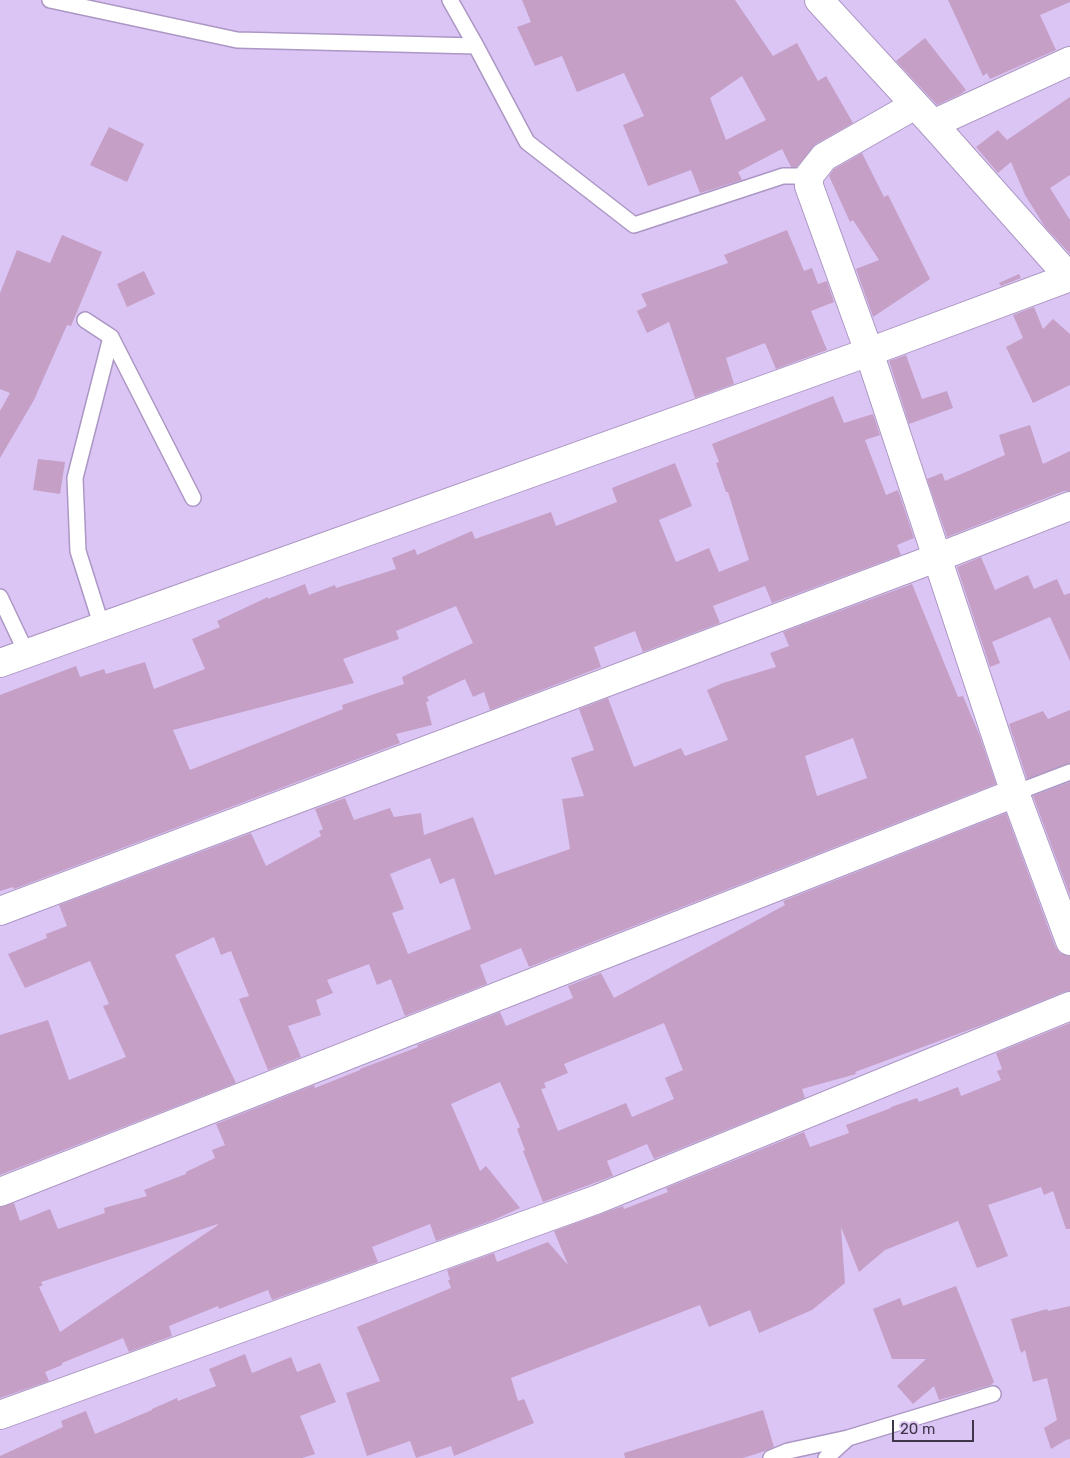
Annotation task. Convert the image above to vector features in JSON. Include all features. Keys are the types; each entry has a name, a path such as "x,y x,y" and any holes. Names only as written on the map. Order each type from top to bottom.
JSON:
{"street":[{"path":"0,663 869,352 1070,277 819,0"},
{"path":"1070,61 924,114 824,157 810,176 809,186 869,352 1015,794 1070,941"},
{"path":"0,911 1070,506"},
{"path":"0,1192 1015,794"},
{"path":"0,1415 598,1199 1070,1006"}],"lane":[{"path":"50,0 237,40 476,46"},
{"path":"450,0 527,142 634,226 783,176 810,176"},
{"path":"85,320 111,337 193,498"},
{"path":"102,627 78,551 75,478 111,337"},
{"path":"0,597 27,654"},
{"path":"1015,794 1070,772"},
{"path":"771,1458 788,1451 848,1438 993,1394"},
{"path":"826,1458 848,1438"}],"building":[{"path":"522,0 735,0 773,56 797,43 818,81 826,76 853,123 816,144 797,167 791,167 782,149 738,172 742,180 700,193 691,170 648,186 623,125 644,116 624,73 577,92 562,56 535,66 517,27 531,22","holes":["742,76 766,120 726,140 710,98"]},
{"path":"948,0 1070,0 1070,2 1040,15 1056,50 990,79 987,73 983,76"},
{"path":"925,38 966,90 937,105 896,61"},
{"path":"1070,97 1070,175 1050,188 1070,220 1070,254 1045,227 1025,195 1011,162 998,173 976,147 998,130 1007,140"},
{"path":"109,127 144,144 127,182 90,165"},
{"path":"862,153 884,197 888,195 930,279 873,317 856,269 879,260 853,220 850,222 829,176 834,169"},
{"path":"787,230 804,271 812,268 818,284 827,281 834,302 811,311 827,350 776,369 765,343 726,358 734,384 695,398 669,322 647,333 637,311 647,306 641,294 728,263 724,255"},
{"path":"62,235 102,252 71,326 67,325 34,400 0,458 0,411 10,393 0,389 0,293 17,250 50,263"},
{"path":"144,271 155,294 127,307 117,284"},
{"path":"1019,274 1021,278 1001,286 999,283"},
{"path":"1034,307 1043,329 1053,319 1070,334 1070,385 1033,403 1006,347 1023,338 1013,315"},
{"path":"906,355 922,399 947,391 953,408 909,424 889,361"},
{"path":"833,396 844,423 873,414 880,435 865,440 886,495 898,490 914,538 897,545 901,555 772,603 765,586 713,606 720,623 643,652 635,631 594,647 601,667 490,710 484,692 473,697 465,679 427,697 429,701 426,702 432,725 396,734 400,743 14,889 13,887 0,891 0,695 76,666 80,677 104,669 106,674 145,662 154,689 205,669 192,639 220,627 217,621 268,597 268,599 305,584 309,595 335,585 336,588 396,569 392,558 415,549 417,555 472,531 475,539 551,512 556,526 617,502 612,488 675,463 692,506 659,520 676,562 709,548 719,572 749,560 728,492 726,492 716,463 719,462 712,444","holes":["456,606 473,643 402,677 404,684 342,705 343,709 190,770 173,730 354,683 343,659 399,639 396,631"]},
{"path":"1030,425 1043,464 1070,451 1070,491 1064,491 947,537 927,479 942,473 945,481 1005,455 999,435"},
{"path":"38,459 65,462 60,494 33,490"},
{"path":"981,557 995,590 1028,575 1034,589 1057,579 1064,595 1070,593 1070,661 1050,617 992,642 1000,663 990,667 957,567"},
{"path":"912,584 958,697 963,696 979,734 996,784 529,967 521,948 480,965 487,984 405,1016 391,979 377,985 369,964 327,980 333,993 316,1000 321,1015 288,1026 301,1057 268,1070 239,999 249,996 231,951 221,955 214,937 175,955 236,1083 0,1175 0,1035 48,1020 69,1080 126,1057 103,1006 109,1004 90,961 25,988 8,954 47,938 46,934 67,926 59,905 251,833 266,866 321,836 319,831 323,829 315,809 345,798 354,820 390,808 394,817 421,813 424,835 473,817 495,875 570,849 562,799 584,796 571,758 594,750 579,709 608,698 634,767 681,748 685,756 728,740 707,690 723,683 776,667 770,653 789,646 783,632","holes":["853,738 867,778 817,796 805,756","430,858 440,884 454,878 471,929 408,954 392,913 404,909 390,874"]},
{"path":"1070,710 1070,763 1027,779 1009,724 1043,711 1048,719"},
{"path":"1070,782 1070,896 1033,796"},
{"path":"1006,813 1055,946 1060,953 1070,956 1070,991 855,1072 856,1074 802,1089 805,1098 654,1159 647,1144 607,1161 613,1176 543,1202 523,1151 525,1150 517,1129 520,1127 500,1082 451,1104 480,1171 486,1166 520,1208 436,1241 430,1224 372,1247 378,1262 272,1300 268,1290 219,1309 218,1306 169,1326 172,1336 129,1352 123,1338 45,1372 49,1381 0,1398 0,1207 14,1203 20,1221 50,1209 58,1229 105,1213 104,1208 147,1196 144,1190 186,1174 186,1172 215,1158 212,1150 225,1145 216,1124 314,1085 315,1088 500,1012 506,1026 573,998 568,986 601,973 614,998 785,905 783,901","holes":["664,1023 683,1070 665,1078 674,1099 632,1117 626,1103 558,1131 541,1089 546,1088 544,1083 568,1073 564,1064","218,1225 60,1332 39,1287 43,1285 41,1282"]},
{"path":"1070,1023 1070,1229 1066,1229 1053,1191 1044,1195 1041,1187 988,1205 1008,1256 977,1268 958,1221 885,1250 859,1272 841,1227 845,1283 812,1310 759,1333 750,1310 709,1327 700,1305 511,1378 518,1401 524,1399 534,1423 454,1456 451,1446 416,1458 410,1441 367,1456 346,1393 380,1381 357,1327 451,1288 447,1270 494,1253 497,1262 548,1242 568,1265 554,1231 623,1206 624,1209 668,1192 666,1188 804,1132 810,1147 849,1133 846,1125 891,1107 917,1098 919,1102 958,1087 961,1096 1001,1080 997,1071 1002,1069 996,1053"},
{"path":"956,1286 994,1382 991,1385 939,1400 934,1386 913,1404 897,1386 926,1359 892,1359 873,1309 900,1298 903,1306"},
{"path":"1070,1306 1070,1439 1051,1449 1044,1428 1057,1420 1047,1378 1033,1382 1025,1350 1021,1353 1011,1319 1047,1309 1048,1311"},
{"path":"245,1354 252,1373 291,1357 297,1372 320,1363 336,1402 300,1416 315,1454 302,1458 0,1458 0,1456 63,1427 61,1421 86,1411 95,1434 177,1398 178,1401 216,1386 209,1369"},
{"path":"763,1410 774,1447 765,1451 743,1458 625,1458 624,1453"}]}
